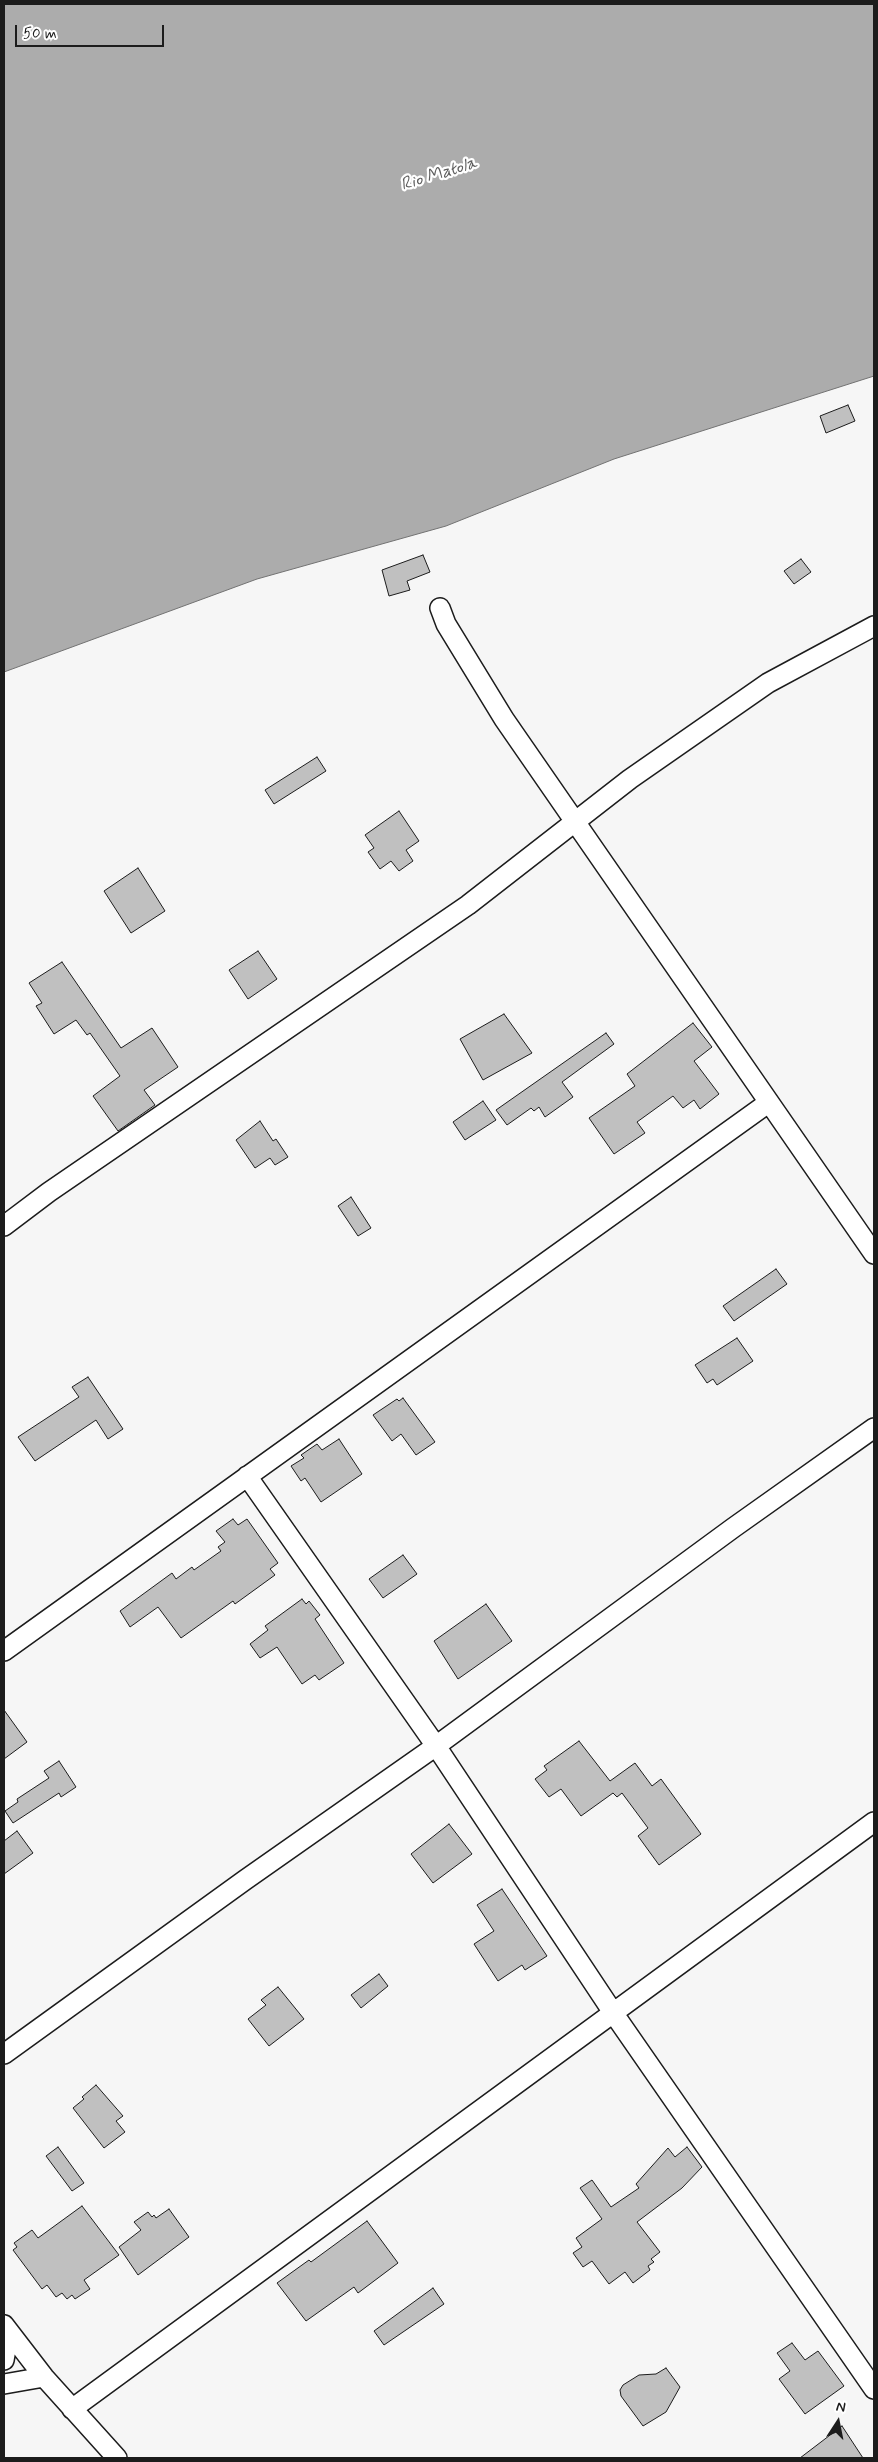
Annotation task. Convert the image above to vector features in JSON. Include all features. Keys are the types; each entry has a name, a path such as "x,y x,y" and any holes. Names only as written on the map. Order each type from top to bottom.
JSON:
{"street":[{"path":"440,608 446,624 504,719 874,1254"},
{"path":"4,1226 65,1181 468,905 573,821 768,682 874,626"},
{"path":"4,1650 768,1103"},
{"path":"4,2054 245,1880 436,1746 733,1528 874,1428"},
{"path":"247,1476 436,1746 614,2014 874,2389"},
{"path":"72,2409 874,1822"},
{"path":"7,2328 44,2377 117,2458"},
{"path":"4,2360 7,2328"},
{"path":"4,2384 44,2377"}],"water":[{"name":"Rio Matola","path":"4,4 874,4 874,376 614,459 446,526 257,579 4,672"}],"building":[{"path":"848,405 855,421 826,433 820,416"},
{"path":"423,555 430,572 407,581 410,590 389,596 382,570"},
{"path":"801,559 811,572 794,584 784,571"},
{"path":"317,757 326,771 274,804 265,790"},
{"path":"399,811 419,841 406,850 413,861 399,871 391,861 380,869 368,852 374,848 365,835"},
{"path":"138,868 165,911 131,933 104,891"},
{"path":"258,951 277,979 248,999 229,970"},
{"path":"62,962 121,1048 152,1028 178,1067 144,1090 155,1105 118,1131 93,1096 120,1076 90,1033 87,1035 76,1020 54,1034 36,1006 42,1003 29,983"},
{"path":"504,1014 532,1053 483,1080 460,1039"},
{"path":"693,1023 712,1047 694,1061 719,1094 700,1109 694,1100 683,1108 673,1096 637,1122 645,1133 614,1154 589,1118 635,1086 627,1074"},
{"path":"606,1033 614,1044 562,1082 573,1097 545,1117 539,1107 534,1111 531,1108 507,1125 496,1110"},
{"path":"483,1101 496,1120 465,1140 453,1122"},
{"path":"260,1121 273,1141 276,1139 288,1157 275,1165 270,1158 255,1168 236,1140"},
{"path":"351,1197 371,1228 358,1236 338,1206"},
{"path":"776,1269 787,1284 734,1321 723,1306"},
{"path":"737,1338 753,1361 717,1385 713,1379 707,1383 695,1365"},
{"path":"88,1377 123,1429 108,1439 96,1420 35,1461 18,1437 79,1397 72,1387"},
{"path":"403,1398 435,1442 416,1455 401,1434 392,1441 373,1415 397,1399 399,1401"},
{"path":"339,1439 362,1474 321,1502 305,1478 301,1481 291,1466 304,1458 301,1455 317,1444 322,1450"},
{"path":"233,1519 238,1525 247,1519 278,1563 270,1569 275,1575 235,1604 233,1601 181,1638 158,1607 130,1627 120,1611 172,1573 176,1579 192,1567 194,1570 221,1551 218,1547 225,1542 216,1531"},
{"path":"403,1555 417,1574 383,1598 369,1579"},
{"path":"302,1599 306,1604 309,1601 320,1615 315,1619 344,1663 319,1680 315,1675 302,1684 277,1647 260,1658 250,1644 268,1630 265,1626"},
{"path":"486,1604 512,1641 458,1679 434,1641"},
{"path":"4,1710 27,1742 4,1759"},
{"path":"579,1741 610,1781 635,1763 652,1786 661,1779 701,1834 659,1865 638,1836 648,1828 622,1793 617,1797 613,1793 581,1816 561,1789 549,1797 535,1779 547,1770 544,1766"},
{"path":"59,1761 76,1787 61,1797 59,1793 13,1823 5,1811 18,1802 17,1799 49,1778 44,1771"},
{"path":"449,1824 472,1854 433,1883 411,1854"},
{"path":"17,1831 33,1853 4,1874 4,1841"},
{"path":"502,1889 547,1956 525,1970 522,1965 498,1981 474,1944 494,1931 477,1905"},
{"path":"379,1974 388,1986 361,2008 351,1995"},
{"path":"278,1987 304,2019 269,2046 248,2019 266,2005 261,2000"},
{"path":"96,2085 123,2116 116,2121 125,2132 104,2148 73,2108"},
{"path":"58,2147 84,2183 72,2191 46,2156"},
{"path":"687,2147 702,2167 682,2188 637,2222 660,2252 651,2259 654,2262 648,2266 650,2270 633,2283 625,2272 609,2284 592,2261 583,2267 573,2253 582,2247 576,2238 602,2219 580,2188 592,2180 611,2207 639,2188 636,2184 668,2148 675,2157"},
{"path":"82,2206 119,2255 84,2280 90,2289 75,2299 72,2295 67,2299 62,2293 56,2297 47,2285 42,2289 13,2250 17,2247 14,2243 32,2230 38,2238"},
{"path":"169,2209 189,2237 138,2275 119,2247 141,2230 134,2222 148,2212 152,2217 154,2215 156,2218"},
{"path":"367,2221 398,2263 358,2293 354,2287 306,2321 277,2283 309,2260 311,2262"},
{"path":"433,2288 444,2304 384,2345 374,2331"},
{"path":"792,2343 805,2360 818,2351 844,2386 805,2414 779,2379 790,2371 777,2353"},
{"path":"666,2368 680,2387 666,2412 643,2426 621,2396 620,2390 623,2385 639,2375 656,2374"},
{"path":"842,2426 863,2458 800,2458"}]}
